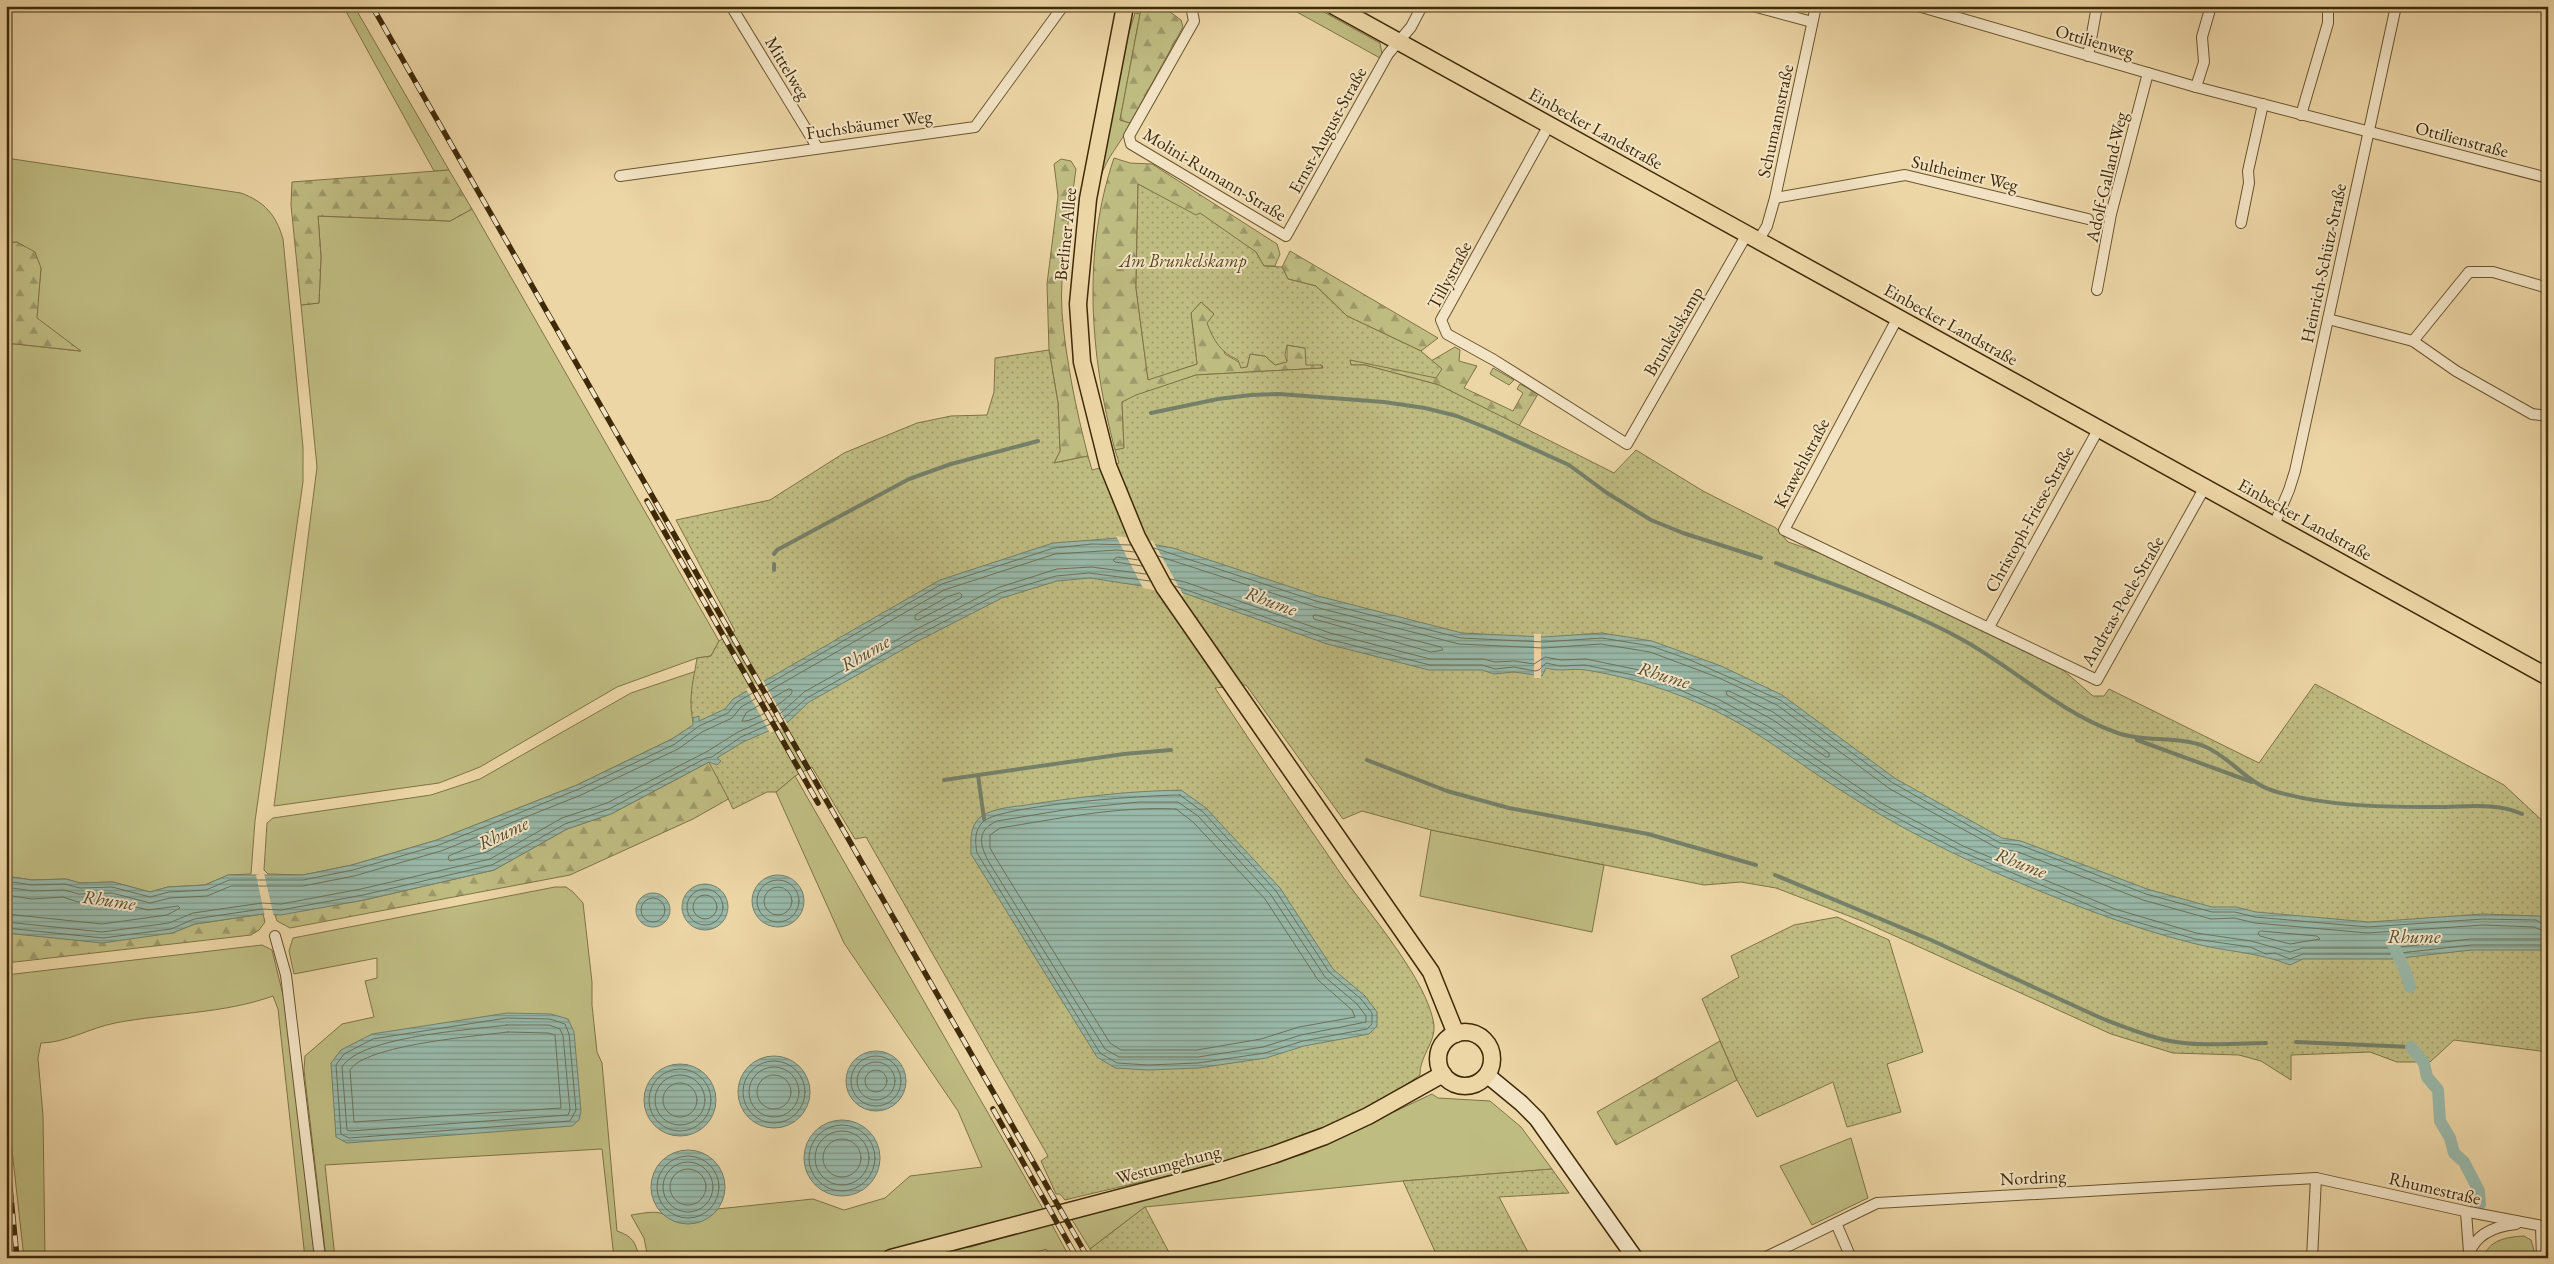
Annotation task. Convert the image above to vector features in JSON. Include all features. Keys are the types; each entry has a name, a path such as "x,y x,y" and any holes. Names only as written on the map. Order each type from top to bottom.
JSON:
{"main road":[{"name":"Berliner Allee","path":"1125,6 1088,199 1078,304 1082,362 1108,466 1137,537 1164,587 1355,859 1431,972 1456,1034"},
{"name":"Einbecker Landstraße","path":"1334,6 2548,677"},
{"path":"1456,1034 1473,1034 1486,1044 1492,1059 1487,1075 1476,1084 1461,1086 1454,1084 1443,1074 1439,1064 1439,1053 1443,1044 1456,1034"},
{"name":"Westumgehung","path":"891,1258 1218,1172 1273,1155 1325,1136 1368,1116 1443,1074"},
{"path":"1487,1075 1521,1103 1536,1119 1636,1258"}],"street":[{"name":"Mittelweg","path":"731,6 817,147"},
{"name":"Fuchsbäumer Weg","path":"620,176 817,147 975,127 1063,6"},
{"name":"Molini-Rumann-Straße","path":"1191,6 1194,21 1129,136 1131,144 1286,236"},
{"name":"Ernst-August-Straße","path":"1286,236 1388,54 1411,27 1422,6"},
{"path":"1753,6 1812,22"},
{"name":"Schumannstraße","path":"1753,238 1767,226 1775,198 1816,6"},
{"name":"Ottilienweg","path":"1918,6 2196,87 2367,132"},
{"path":"1955,17 1958,6"},
{"path":"2088,56 2097,6"},
{"path":"2196,87 2204,62 2202,37 2211,6"},
{"path":"2301,115 2328,23 2328,6"},
{"name":"Heinrich-Schütz-Straße","path":"2274,525 2290,490 2295,471 2367,132 2396,6"},
{"name":"Adolf-Galland-Weg","path":"2097,290 2111,214 2148,73"},
{"path":"2241,223 2249,183 2248,171 2263,104"},
{"name":"Tillystraße","path":"1549,125 1441,320 1447,334 1494,360 1627,444"},
{"name":"Ottilienstraße","path":"2367,132 2548,178"},
{"name":"Sultheimer Weg","path":"1775,198 1905,175 2088,219"},
{"name":"Brunkelskamp","path":"1627,444 1753,238"},
{"path":"2413,341 2469,272 2493,272 2548,288"},
{"name":"Krawehlstraße","path":"1898,317 1784,530 1988,627"},
{"path":"2328,319 2413,341 2456,371 2532,414 2548,416"},
{"name":"Christoph-Friese-Straße","path":"1988,627 2100,428"},
{"name":"Andreas-Poele-Straße","path":"1988,627 2097,680 2205,487"},
{"path":"275,936 286,974 320,1258"},
{"path":"2312,1258 2316,1178"},
{"name":"Rhumestraße","path":"2316,1178 2466,1212 2544,1227"},
{"name":"Nordring","path":"1764,1258 1877,1202 2316,1178"},
{"path":"2466,1212 2470,1256"},
{"path":"1836,1223 1851,1258"},
{"path":"2470,1256 2476,1240 2488,1232 2523,1224"},
{"path":"2542,1258 2544,1227"}],"green space":[{"path":"343,6 354,6 449,170 434,171"},
{"path":"1143,6 1162,6 1181,20 1183,27 1130,123 1120,120"},
{"path":"1286,6 1313,6 1380,43 1382,54 1380,58"},
{"path":"1135,13 1140,14 1120,120 1130,123 1106,163 1100,179 1098,179 1124,48"},
{"path":"6,158 241,193 257,201 268,210 277,223 283,239 303,447 303,482 255,821 251,874 228,875 205,885 168,887 150,892 113,882 80,883 66,879 32,880 6,876 6,343 80,351 36,318 41,268 17,242 6,243"},
{"path":"1114,158 1130,163 1152,164 1277,244 1280,254 1275,266 1264,266 1256,252 1138,184 1136,288 1148,379 1197,364 1191,313 1201,302 1214,314 1225,354 1247,367 1250,354 1265,356 1275,365 1287,361 1287,345 1305,348 1323,368 1196,375 1122,402 1124,449 1115,450 1100,378 1093,304 1097,230"},
{"path":"1061,159 1071,161 1076,169 1061,295 1066,349 1072,385 1088,456 1054,463 1060,451 1058,403 1049,350 1047,284 1058,196 1054,164"},
{"path":"449,170 472,209 450,221 318,216 321,257 319,303 301,305 291,205 292,182"},
{"name":"Am Brunkelskamp","path":"1138,184 1196,215 1200,213 1256,252 1264,266 1282,267 1288,279 1316,286 1347,316 1421,351 1442,369 1436,378 1350,360 1351,365 1365,365 1439,385 1614,473 1636,450 1703,491 1776,528 1788,542 1823,554 2063,670 2093,696 2104,696 2109,689 2259,763 2315,684 2504,785 2548,826 2548,1052 2454,1040 2430,1062 2397,1062 2370,1052 2291,1055 2291,1080 2261,1061 2239,1055 2173,1053 2111,1034 1862,921 1776,888 1741,882 1704,885 1431,830 1362,811 1343,819 1246,685 1243,685 1215,688 1343,877 1396,948 1421,988 1429,1007 1434,1031 1420,1068 1420,1075 1380,1101 1338,1122 1294,1140 1203,1167 1065,1200 1060,1194 1056,1194 1041,1161 1048,1156 866,837 855,839 812,767 795,776 776,792 767,792 733,809 700,743 692,715 691,701 697,658 711,656 719,641 735,631 676,520 770,500 844,453 917,423 951,416 987,415 994,392 995,358 1049,350 1058,403 1060,451 1054,463 1088,456 1092,470 1119,463 1115,450 1124,448 1122,402 1136,395 1196,375 1323,368 1322,365 1306,365 1305,348 1287,345 1285,355 1287,362 1275,365 1265,356 1250,354 1247,367 1241,368 1238,360 1222,350 1215,341 1207,323 1214,314 1201,302 1191,313 1197,364 1148,380 1136,288"},
{"path":"472,209 719,641 711,656 697,658 617,687 480,767 439,783 274,806 317,467 301,305 319,303 321,257 318,216 450,221"},
{"path":"17,242 35,252 41,268 37,318 81,351 6,343 6,243"},
{"path":"1290,251 1438,338 1421,351 1347,316 1316,286 1288,279 1282,267"},
{"path":"1455,347 1460,350 1459,361 1477,366 1464,388 1513,411 1523,393 1517,389 1520,384 1538,394 1519,426 1439,385 1365,365 1351,365 1350,360 1442,369 1431,361"},
{"path":"1493,368 1514,380 1509,385 1490,374"},
{"path":"726,661 691,700 694,725 672,739 577,785 437,840 352,865 303,875 268,874 264,870 267,823 273,818 431,795 480,779 631,693"},
{"path":"709,762 769,776 693,819 570,875 290,928 277,921 275,915 364,900 494,870 567,829 611,814"},
{"path":"795,776 1043,1209 861,1258 648,1258 644,1238 631,1215 656,1212 679,1222 691,1223 702,1220 717,1209 813,1199 844,1210 885,1198 910,1176 982,1167 958,1111 844,943 776,792"},
{"path":"1431,830 1604,865 1592,932 1420,896"},
{"path":"555,887 566,887 583,903 592,982 592,1005 597,1052 602,1063 617,1231 632,1240 639,1258 614,1258 602,1149 325,1165 335,1258 326,1258 304,1070 305,1056 342,1024 374,1017 365,981 377,978 377,958 294,974 289,951 293,938"},
{"path":"263,914 265,922 259,930 251,935 6,963 6,933 49,937 172,933 195,924"},
{"path":"1837,917 1889,940 1923,1052 1887,1064 1901,1112 1847,1127 1833,1082 1757,1117 1737,1080 1702,999 1739,977 1731,956 1794,925"},
{"path":"262,945 272,950 286,1007 315,1258 305,1258 278,1009 273,996 215,1010 115,1023 59,1041 41,1043 38,1058 43,1116 45,1258 24,1258 6,1096 6,975"},
{"path":"1720,1041 1737,1080 1616,1145 1597,1112"},
{"path":"1432,1094 1438,1098 1490,1101 1521,1127 1552,1169 1403,1181 1145,1207 1090,1249 1071,1218 1142,1201 1304,1154"},
{"path":"1851,1138 1868,1198 1812,1225 1780,1166"},
{"path":"1552,1169 1569,1193 1499,1197 1531,1258 1438,1258 1403,1181"},
{"path":"1145,1207 1172,1258 1095,1258 1090,1249"},
{"path":"1051,1223 1070,1258 1052,1258 1046,1249 1020,1258 921,1258 961,1247 971,1247"},
{"path":"2524,1236 2531,1240 2536,1258 2483,1258 2489,1247 2494,1243 2511,1237"}],"water":[{"name":"Rhume","path":"1118,538 1173,548 1318,596 1462,633 1543,637 1602,633 1652,641 1721,666 1782,695 1896,779 2002,838 2021,841 2147,889 2212,907 2236,907 2256,912 2369,922 2483,914 2539,916 2548,923 2548,950 2471,950 2392,959 2303,959 2290,965 2266,957 2192,943 2145,930 2099,914 1965,859 1902,827 1826,781 1763,738 1731,719 1699,703 1667,691 1603,673 1581,670 1546,668 1542,676 1514,672 1494,674 1482,670 1429,670 1327,644 1181,592 1090,578 1057,581 1002,598 918,641 809,702 787,723 743,742 717,758 721,761 717,765 709,762 611,814 567,829 494,870 364,900 281,915 263,914 195,924 172,933 102,943 6,933 6,876 32,880 66,879 80,883 113,882 150,892 168,887 205,885 228,875 303,875 352,865 437,840 577,785 672,739 693,725 693,718 699,716 699,721 725,709 733,699 940,580 1053,543"},
{"path":"1181,790 1206,808 1280,888 1333,969 1365,996 1377,1012 1377,1026 1369,1034 1304,1046 1266,1058 1199,1068 1148,1070 1115,1068 1097,1057 971,854 973,828 982,816 1003,808 1104,795"},
{"path":"778,875 788,877 796,883 802,891 804,901 802,911 796,919 788,925 778,927 768,925 760,919 754,911 752,901 754,891 760,883 768,877"},
{"path":"701,884 709,884 718,888 724,894 728,907 724,920 718,926 709,930 701,930 692,926 686,920 682,911 682,903 686,894 692,888"},
{"path":"653,893 665,898 670,910 665,922 653,927 641,922 636,910 641,898"},
{"path":"507,1013 551,1014 568,1019 574,1032 581,1111 579,1120 572,1126 347,1143 336,1137 331,1063 341,1050 372,1034"},
{"path":"870,1051 882,1051 893,1056 901,1064 906,1075 904,1093 893,1106 882,1111 870,1111 859,1106 851,1098 846,1087 846,1075 851,1064 859,1056"},
{"path":"774,1056 794,1062 804,1072 810,1092 804,1112 794,1122 774,1128 754,1122 744,1112 738,1092 744,1072 754,1062"},
{"path":"680,1064 700,1070 710,1080 716,1100 710,1120 700,1130 680,1136 660,1130 650,1120 644,1100 650,1080 660,1070"},
{"path":"842,1120 856,1123 869,1131 877,1144 880,1158 877,1172 869,1185 856,1193 842,1196 828,1193 815,1185 807,1172 804,1158 807,1144 815,1131 828,1123"},
{"path":"688,1150 702,1153 714,1161 722,1173 725,1187 722,1201 714,1213 702,1221 688,1224 674,1221 662,1213 654,1201 651,1187 654,1173 662,1161 674,1153"}],"pier":[{"path":"1116,536 1153,541 1184,596 1143,588"},
{"path":"1534,634 1541,634 1541,678 1534,678"},
{"path":"763,680 788,725 770,733 746,689"},
{"path":"264,873 274,917 265,917 256,875"}],"waterway":[{"path":"1151,413 1218,399 1279,394 1384,402 1425,408 1457,416 1569,465 1607,493 1651,520 1683,533 1761,558"},
{"path":"774,554 777,550 909,479 951,464 1038,441"},
{"path":"1776,563 1871,598 1941,628 1982,651 2056,701 2094,723 2126,735 2184,741 2206,747 2223,757 2256,782 2274,791 2312,800 2351,805 2410,807 2489,806 2512,810 2522,814"},
{"path":"774,564 774,570"},
{"path":"2137,740 2252,782"},
{"path":"944,780 1124,754 1171,750"},
{"path":"1367,760 1447,791 1509,808 1648,834 1756,865"},
{"path":"978,775 984,819"},
{"path":"1775,875 1931,940 2101,1018 2135,1031 2182,1043 2266,1043"},
{"name":"Rhume","path":"2393,944 2410,987"},
{"path":"2296,1042 2411,1047"},
{"path":"2411,1047 2424,1063 2427,1077 2438,1090 2440,1121 2450,1138 2454,1153 2464,1162 2479,1191 2480,1204"}],"railway":[{"path":"372,6 1088,1258"},
{"path":"647,501 818,803"},
{"path":"993,1109 1077,1258"},
{"path":"6,1148 17,1258"},
{"path":"6,1249 7,1258"}]}
